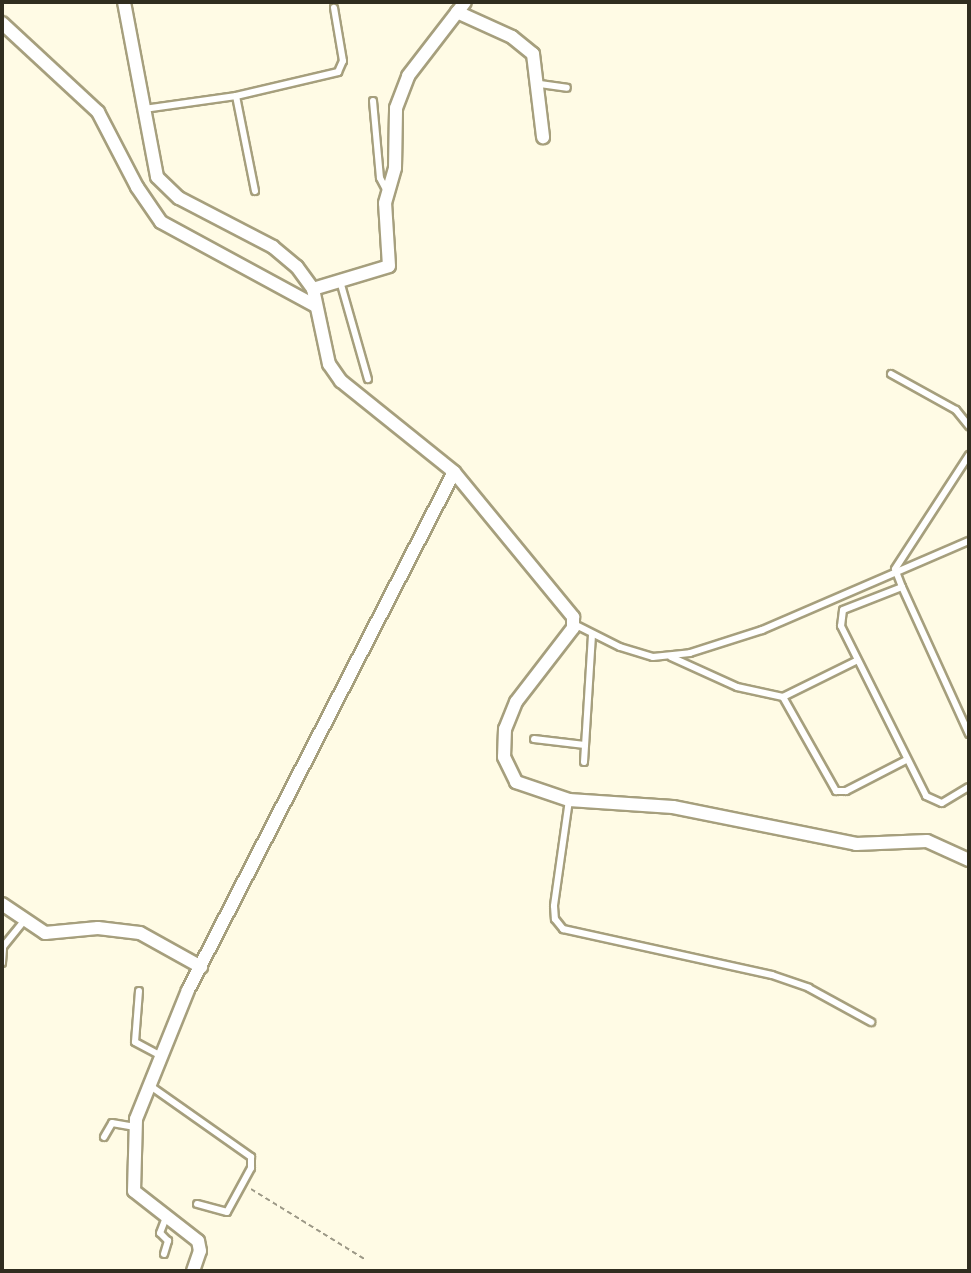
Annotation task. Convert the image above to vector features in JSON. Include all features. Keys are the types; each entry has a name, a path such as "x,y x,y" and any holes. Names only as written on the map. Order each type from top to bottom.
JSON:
{"street":[{"path":"124,2 152,165 164,187 289,258 313,289 329,364 341,381 454,472 574,624 516,702 503,741 506,767 516,782 569,800 673,807 863,845 927,841 969,860"},
{"path":"313,289 389,266 387,192 395,169 396,108 406,82 461,7 528,48 537,60 543,137"},
{"path":"2,23 98,112 136,187 161,222 316,306"},
{"path":"193,1271 198,1241 134,1191 134,1127 161,1056 201,967 454,472"},
{"path":"2,904 45,933 98,928 140,933 201,967"}],"lane":[{"path":"142,109 236,96 341,69 334,8"},
{"path":"540,84 567,88"},
{"path":"236,96 255,191"},
{"path":"373,101 380,178 387,192"},
{"path":"340,281 368,379"},
{"path":"891,374 956,410 969,426"},
{"path":"895,569 969,455"},
{"path":"671,657 762,630 895,569 968,540"},
{"path":"895,569 969,734"},
{"path":"902,587 841,613 841,626 906,760 931,801 942,803 969,787"},
{"path":"574,624 639,653 671,657 737,687 783,697 856,661"},
{"path":"584,762 592,634"},
{"path":"783,697 836,791 846,791 906,760"},
{"path":"534,739 585,745"},
{"path":"569,800 554,906 555,919 563,929 732,962 795,981 872,1022"},
{"path":"2,963 3,947 24,920"},
{"path":"139,991 135,1042 161,1056"},
{"path":"149,1085 247,1153 252,1165 227,1212 197,1204"},
{"path":"104,1137 112,1123 134,1127"},
{"path":"164,1254 168,1241 160,1233 166,1217"}],"path":[{"path":"243,1184 366,1260"}]}
